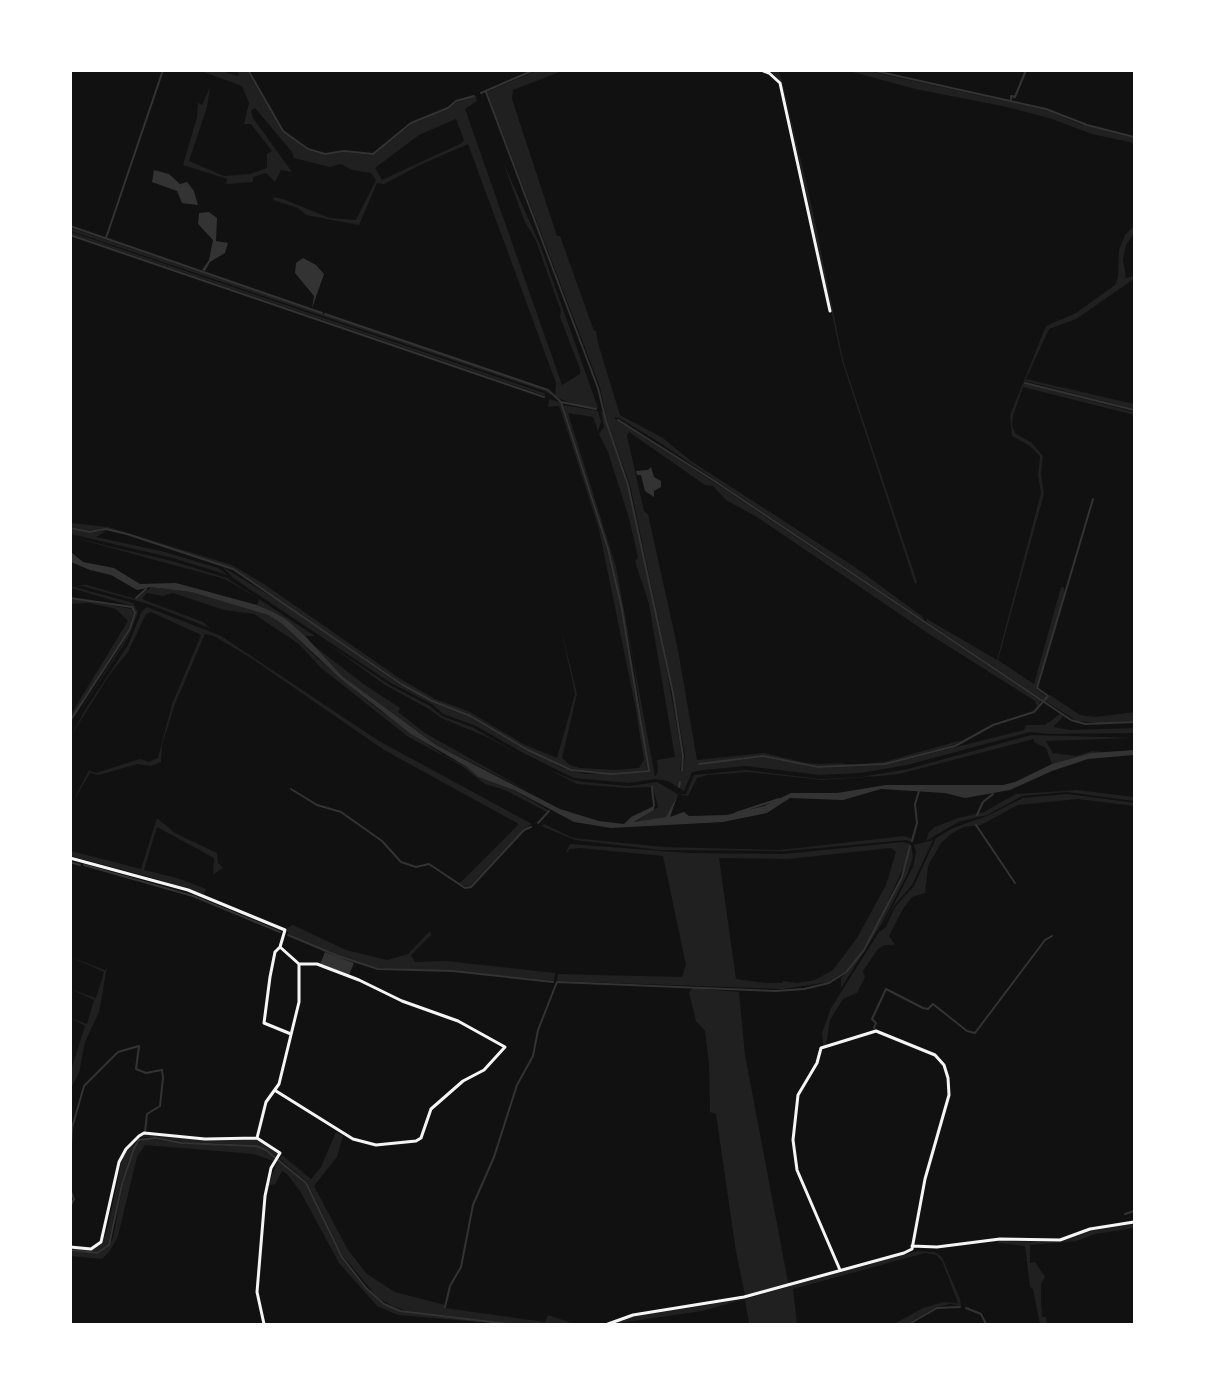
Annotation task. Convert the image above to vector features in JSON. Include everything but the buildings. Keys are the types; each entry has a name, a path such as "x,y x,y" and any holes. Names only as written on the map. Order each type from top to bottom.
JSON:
{"street":[{"path":"761,70 769,73 780,83 830,311"},
{"path":"70,858 172,885 283,927 285,933 280,947 275,952 264,1023 291,1034"},
{"path":"276,1091 353,1139 376,1145 416,1141 421,1138 431,1109 463,1081 484,1070 505,1047 458,1021 402,1001 359,980 317,964 299,964 280,947"},
{"path":"257,1138 266,1102 276,1091 299,1002 299,964"},
{"path":"608,1324 633,1315 744,1297 904,1253 912,1246 925,1179 949,1095 946,1070 940,1059 929,1052 872,1031 837,1045 821,1048 817,1063 798,1095 793,1140 797,1170 840,1270"},
{"path":"70,1247 90,1249 101,1242 119,1162 135,1138 144,1134 205,1139 257,1138 278,1150 279,1156 275,1161 265,1196 258,1280 258,1302 264,1324"},
{"path":"912,1246 936,1247 1000,1239 1060,1240 1090,1229 1134,1222"}],"shaded area":[{"path":"201,71 221,71 239,76 237,71 247,71 282,131 308,150 325,155 344,152 373,155 412,124 448,109 457,102 476,96 477,101 465,109 562,385 580,374 580,369 560,317 561,311 536,241 524,220 503,162 541,247 598,408 581,407 555,397 556,383 468,144 384,184 377,183 359,225 306,215 298,208 273,200 274,197 330,218 356,220 376,180 371,173 352,170 341,164 330,167 294,158 292,152 255,108 251,111 253,118 292,172 281,170 275,182 266,173 253,177 253,182 226,184 227,179 183,165 197,117 198,103 202,105 210,87 207,107 189,161 224,176 250,174 267,168 267,154 272,151 251,124 244,124 249,103 242,86","holes":["456,119 464,140 462,143 382,180 375,168 419,135"]},
{"path":"536,71 562,71 513,90 512,99 557,236 560,236 594,331 596,331 620,415 663,438 691,461 855,567 924,620 654,439 619,418 615,417 615,419 712,481 1041,701 1037,707 1035,701 929,634 757,517 726,500 713,486 705,485 629,432 627,436 644,511 648,514 678,650 697,760 764,753 806,763 854,765 884,762 962,740 954,745 885,763 854,766 818,766 763,755 697,764 763,757 818,768 885,765 1024,730 1026,725 1045,725 1060,714 1063,716 1053,727 1070,730 1134,728 1134,733 1050,734 1030,732 907,765 861,773 820,775 746,766 704,770 692,772 684,791 668,781 655,779 629,783 574,778 476,726 443,714 432,704 391,683 233,578 223,567 282,603 400,685 431,702 469,717 562,768 585,774 649,772 633,660 609,549 563,405 598,411 601,422 598,431 593,417 568,413 616,567 655,777 658,771 657,760 675,757 649,604 635,561 638,558 629,518 608,452 599,434 604,427 601,411 628,486 656,609 682,756 680,770 683,770 685,756 674,693 630,485 607,421 600,387 487,92"},
{"path":"770,71 779,72 783,85 813,212 843,360 917,582 915,584 842,361 787,104 781,82"},
{"path":"849,71 868,71 1046,110 1080,124 1134,138 1134,143 1092,134 1052,119 1007,107 915,89"},
{"path":"154,170 169,174 180,184 187,182 194,191 198,205 182,203 177,191 152,182"},
{"path":"209,212 217,218 216,241 228,243 225,253 210,262 205,271 202,270 209,260 213,240 198,224 199,213"},
{"path":"1134,226 1134,233 1126,245 1123,259 1126,278 1134,276 1134,279 1076,319 1049,329 1026,379 1134,404 1134,409 1025,381 1023,383 1134,412 1134,415 1023,387 1013,416 1012,426 1016,434 1032,443 1043,456 1041,474 1044,494 998,660 1034,684 1061,587 1064,588 1065,596 1036,689 1047,697 1043,700 927,622 927,619 997,660 1041,493 1038,475 1040,456 1030,446 1012,436 1010,415 1046,326 1076,313 1115,285 1118,277 1119,250 1125,235"},
{"path":"71,228 510,377 548,391 552,397 547,392 71,231"},
{"path":"71,232 544,393 546,396 71,234"},
{"path":"303,258 316,265 324,274 312,308 314,296 295,273 296,263"},
{"path":"549,399 560,402 607,550 621,610 647,770 611,773 571,770 470,716 432,701 401,683 233,569 128,534 106,529 90,531 71,527 71,523 108,527 232,565 264,584 399,678 435,699 468,711 523,744 557,758 575,694 561,628 577,694 562,758 570,765 580,768 616,770 639,768 644,760 635,705 599,529 559,406 548,407"},
{"path":"651,467 654,477 661,481 661,487 654,491 654,497 645,491 641,475 637,475 636,471 648,470"},
{"path":"71,529 90,533 106,531 96,537 165,552 218,568 228,575 173,558 71,534"},
{"path":"71,537 172,561 227,578 258,598 225,579"},
{"path":"71,552 83,562 114,568 140,584 176,583 257,605 273,612 286,619 305,636 342,676 436,745 560,809 599,821 624,824 631,817 654,806 654,810 634,822 666,817 678,794 670,817 684,812 689,816 727,815 764,806 791,793 837,793 886,785 1003,785 1015,782 1052,764 1092,753 1134,750 1134,755 1088,759 1052,771 1010,790 965,798 945,793 881,789 843,800 790,798 767,813 723,822 611,828 574,822 514,790 478,777 467,767 411,734 341,679 281,623 268,615 191,592 151,587 137,590 111,575 71,562"},
{"path":"78,585 87,585 136,599 151,587 191,592 268,615 281,623 317,658 379,710 443,755 467,767 478,777 514,790 548,810 547,812 505,790 485,784 462,766 407,736 320,667 299,644 254,614 224,610 173,593 163,596 147,593 142,599 203,622 210,628 148,604"},
{"path":"71,586 133,603 138,612 129,636 71,726 131,630 136,613 132,606 71,588"},
{"path":"71,599 131,609 134,613 129,629 71,719 71,714 128,621 116,609 89,603 71,604"},
{"path":"259,599 315,636 305,636 286,619 257,605"},
{"path":"147,607 221,636 379,741 532,824 524,829 470,886 459,885 429,863 457,882 461,882 518,825 517,823 384,750 251,658 214,636 205,634 175,704 162,745 161,762 151,766 137,764 99,775 90,773 71,805 89,770 96,773 140,759 149,762 158,758 172,704 201,635 151,612 146,614 128,652 110,674 71,736 85,710 128,645 142,611"},
{"path":"328,644 390,685 430,706 442,716 474,728 523,757 487,737 441,718 385,685"},
{"path":"313,645 365,685 400,708 398,712 425,733 528,791 436,745 342,676"},
{"path":"1050,695 1080,715 1095,717 1134,712 1134,721 1099,723 1077,721 1045,701"},
{"path":"1031,735 1134,738 1046,741 1053,753 1076,756 1092,751 1104,752 1052,764 1046,748 1034,742 1034,739 899,774 880,776 822,780 748,772 708,775 697,778 688,796 679,794 686,794 694,775 746,770 820,779 861,777 908,769"},
{"path":"546,768 573,780 584,782 629,786 657,782 678,794 666,817 634,823 658,807 653,787 625,788 577,784"},
{"path":"1077,790 1134,797 1134,801 1067,792 1022,796 987,815 958,822 926,841 929,832 935,827 958,818 984,812 1016,794"},
{"path":"1067,794 1129,802 1134,803 1134,806 1078,799 1018,805 981,825 964,827 951,834 941,843 928,866 925,893 912,897 889,936 895,945 885,945 878,949 863,971 865,977 857,993 843,999 830,1020 826,1046 823,1045 822,1033 831,1008 879,932 886,927 895,907 914,886 936,838 953,828 987,816 1023,798"},
{"path":"157,818 175,833 217,853 218,863 223,868 213,875 214,858 157,827 144,870 177,878 206,889 204,894 71,856 71,851 141,869"},
{"path":"544,824 573,838 664,847 780,850 904,836 913,839 912,842 906,840 785,851 660,850 575,840 541,826"},
{"path":"933,840 912,885 894,906 882,927 913,867 916,852 914,845"},
{"path":"903,842 910,844 905,864 863,950 845,971 829,982 783,989 557,981 558,974 682,977 686,965 663,856 580,848 570,849 565,854 570,844 689,853 784,854","holes":["891,848 896,852 886,885 857,938 833,970 815,980 797,983 783,981 782,983 766,983 736,979 719,858 788,859"]},
{"path":"911,845 913,857 907,875 865,950 902,877"},
{"path":"293,925 346,950 387,960 408,954 430,931 431,935 411,955 415,962 446,961 555,973 554,981 453,971 378,968 338,956 288,934 287,928"},
{"path":"865,950 841,988 841,978"},
{"path":"325,952 354,963 349,975 320,964"},
{"path":"71,957 105,970 107,967 99,1012 85,1042 79,1073 71,1088 71,1070 85,1026 71,1018 87,1024 94,1000 71,989 96,998 104,972"},
{"path":"692,988 739,992 745,1055 788,1282 792,1283 745,1295 736,1252 716,1114 710,1112 709,1063 705,1031 696,1021 689,993"},
{"path":"336,1132 343,1136 337,1157 314,1186 348,1250 367,1274 395,1292 445,1305 445,1308 545,1322 548,1315 574,1324 516,1324 407,1311 392,1306 377,1297 343,1256 307,1182 280,1159 282,1155 311,1179 321,1167"},
{"path":"144,1135 205,1140 257,1139 279,1153 276,1156 256,1145 181,1142 155,1137 143,1137 137,1141"},
{"path":"144,1138 181,1144 256,1146 276,1157 273,1161 254,1154 145,1145 137,1157 118,1236 110,1251 102,1259 71,1256 71,1251 97,1254 109,1245 113,1238 123,1184 134,1148"},
{"path":"135,1143 121,1183 108,1245 97,1252 89,1253 71,1249 91,1250 102,1243 108,1227 121,1163 127,1149"},
{"path":"278,1160 305,1183 341,1257 365,1288 384,1305 400,1311 503,1324 398,1315 377,1306 339,1263 300,1191 287,1174 282,1171 275,1184 268,1186"},
{"path":"1134,1224 1134,1228 1095,1234 1077,1241 1030,1245 1030,1263 1035,1262 1045,1277 1041,1284 1041,1301 1042,1317 1046,1317 1047,1324 1040,1324 1033,1289 1030,1287 1025,1246 996,1241 1061,1242 1091,1231"},
{"path":"918,1251 935,1252 942,1257 961,1306 950,1304 937,1307 907,1324 894,1324 923,1308 943,1302 958,1303 942,1261 936,1255 925,1253 793,1289 797,1324 749,1324 745,1299"},
{"path":"745,1299 702,1311 612,1324 625,1318"}],"waterway":[{"path":"106,238 163,70"},
{"path":"248,70 283,131 308,149 325,154 344,151 373,154 411,123 448,108 456,101 474,96"},
{"path":"481,93 534,70"},
{"path":"871,70 1046,109 1087,125 1134,137"},
{"path":"1011,99 1011,96 1015,97 1026,70"},
{"path":"486,92 598,388 606,421 628,485 673,693 683,756 682,770"},
{"path":"70,226 322,313"},
{"path":"70,235 544,397"},
{"path":"325,314 548,390 561,402 596,409"},
{"path":"1025,383 1134,410"},
{"path":"70,528 90,532 106,529 127,534 233,569 401,684 432,701 470,716 528,750 571,770 611,774 649,771 622,610 608,549 561,402"},
{"path":"618,420 713,480 1071,720 1085,724 1134,722"},
{"path":"699,764 763,756 818,767 885,764 955,746 993,725 1034,712 1048,696 1037,688 1093,499"},
{"path":"136,598 146,589"},
{"path":"70,598 132,607 135,613 130,629 70,721"},
{"path":"679,787 680,782"},
{"path":"652,787 654,806"},
{"path":"291,789 317,805 341,812 382,841 401,862 416,867 429,864 465,888 471,887 524,830 531,827"},
{"path":"912,841 917,823 915,804 919,791"},
{"path":"977,815 983,802 993,794"},
{"path":"736,813 779,799"},
{"path":"538,823 549,811"},
{"path":"976,825 1015,883"},
{"path":"445,1307 450,1286 461,1267 473,1205 494,1157 517,1085 533,1056 538,1030 557,982 775,991 804,989 829,983 846,972 864,950 902,877 910,846"},
{"path":"70,862 80,865"},
{"path":"84,865 193,896 280,932"},
{"path":"288,935 338,956 378,969 453,971 553,982"},
{"path":"874,1028 876,1023 872,1019 886,989 923,1008 928,1009 933,1004 967,1031 975,1033 1045,940 1052,936"},
{"path":"70,1163 72,1128 84,1086 118,1052 139,1046 136,1069 146,1073 162,1070 163,1078 160,1106 147,1114 145,1132"},
{"path":"70,1250 97,1253 109,1245 122,1184 139,1140 155,1138 181,1143 256,1146 266,1150 306,1183 342,1257 366,1288 384,1304 400,1311 509,1324"},
{"path":"70,1189 74,1199 70,1207"},
{"path":"1125,1214 1134,1211"},
{"path":"70,1222 70,1230"},
{"path":"909,1324 937,1308 960,1307"},
{"path":"966,1308 981,1314 986,1324"}]}
